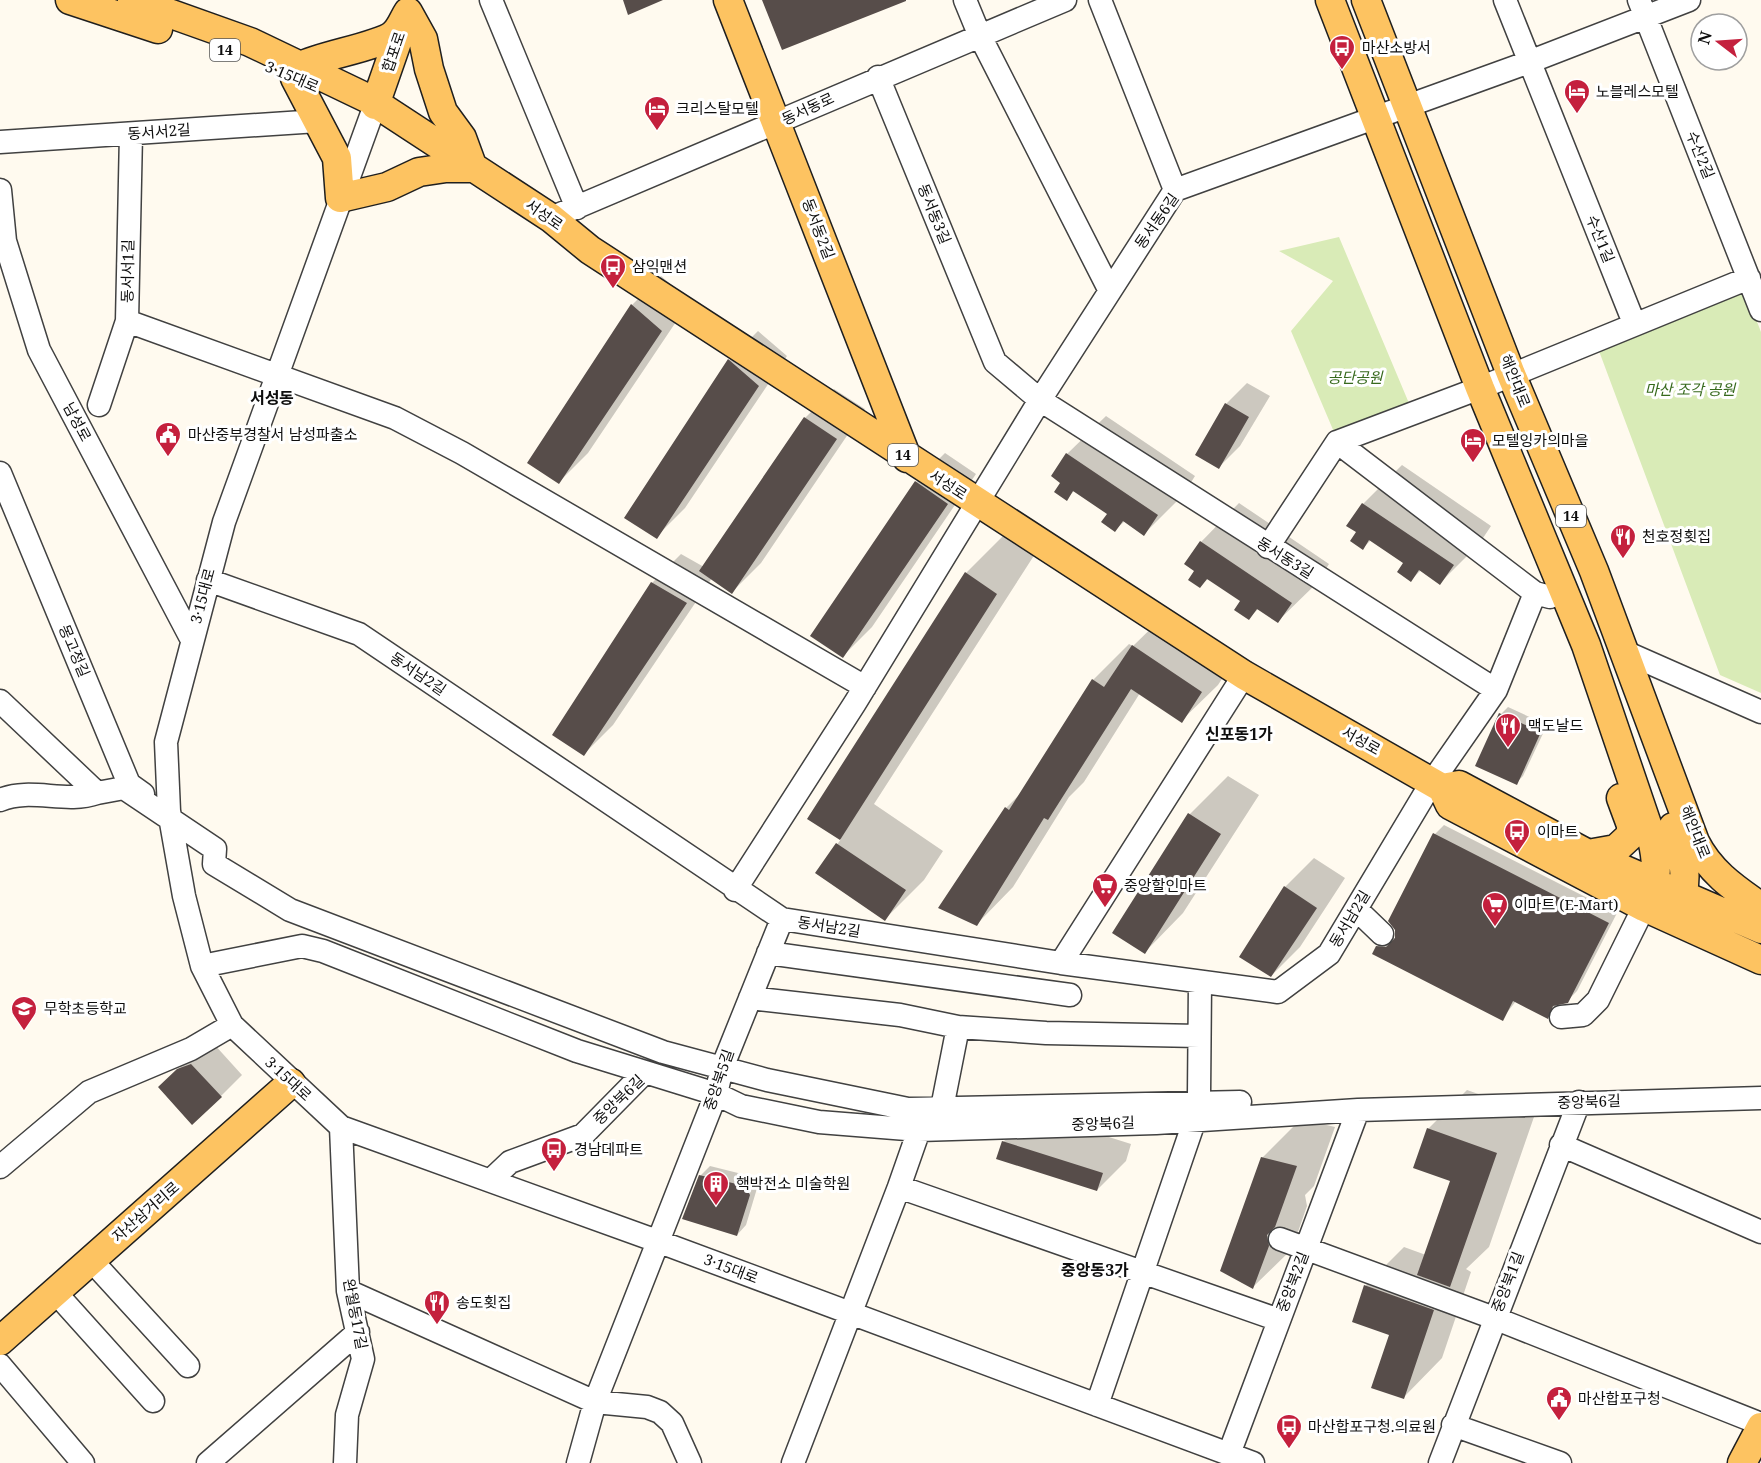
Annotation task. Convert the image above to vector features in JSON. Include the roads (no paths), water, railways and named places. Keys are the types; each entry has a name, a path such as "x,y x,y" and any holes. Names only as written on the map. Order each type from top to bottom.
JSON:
{"main road":[{"name":"3·15대로","path":"132,0 250,42 298,72"},
{"name":"동서동2길","path":"728,0 907,458"},
{"path":"1330,0 1480,388 1602,688 1652,839 1658,864 1650,895"},
{"name":"해안대로","path":"1366,0 1511,374 1547,457 1705,861 1728,883 1761,907"},
{"name":"3·15대로","path":"78,1 247,58 298,72 369,99 375,105"},
{"path":"410,6 423,39 429,69 443,112 462,138 473,168 446,168 419,172 387,188 340,198 337,158 318,121 298,72 315,59 357,48 394,34 410,6"},
{"name":"합포로","path":"375,105 410,6"},
{"name":"서성로","path":"375,105 473,168 564,213 590,250 977,504 1244,675 1437,785 1450,805 1678,908"},
{"path":"1588,854 1616,849 1631,835 1630,825 1599,738 1602,688"},
{"path":"1662,747 1662,795 1684,862 1686,889 1678,908"},
{"name":"서성로","path":"1437,785 1459,785 1588,854 1650,895"},
{"name":"14","path":"1678,908 1761,929"},
{"name":"14","path":"1678,908 1761,960"},
{"name":"자산삼거리로","path":"0,1341 291,1083"},
{"path":"1743,1463 1761,1426"}],"street":[{"path":"491,0 564,213"},
{"path":"965,0 979,34 1110,291"},
{"name":"동서동로","path":"564,213 778,123 979,34 1065,0"},
{"path":"1101,0 1175,190"},
{"name":"수산1길","path":"1504,0 1634,323"},
{"name":"동서동6길","path":"735,890 865,687 1040,400 1175,190 1529,62 1642,8 1689,0"},
{"name":"수산2길","path":"1642,8 1761,310"},
{"name":"동서동3길","path":"878,77 995,362 1040,400 1496,690"},
{"name":"3·15대로","path":"375,105 224,522 166,742 170,816 184,896 202,966 232,1025 291,1083 341,1127 657,1241 1252,1463"},
{"name":"동서서2길","path":"0,142 318,121"},
{"name":"동서서1길","path":"131,134 127,321 395,418 462,453 865,687"},
{"name":"남성로","path":"0,190 2,241 39,350 192,640"},
{"path":"1268,547 1337,442 1480,388 1634,323 1749,278"},
{"path":"99,405 127,321"},
{"path":"1337,442 1535,593 1566,602"},
{"name":"몽고정길","path":"0,474 129,784 170,816"},
{"name":"동서남2길","path":"208,580 359,634 735,890 782,919 1061,963 1278,992 1329,954 1437,785"},
{"path":"1437,785 1496,690 1535,593"},
{"path":"1624,652 1761,712"},
{"path":"1061,963 1244,675"},
{"path":"0,701 97,793"},
{"path":"0,800 12,795 81,798 124,788 170,816 216,849 214,864 290,910 663,1052 767,1080 908,1109 1196,1111 1240,1102"},
{"path":"1561,1017 1583,1015 1598,1000 1650,895"},
{"path":"1356,909 1382,934"},
{"name":"중앙북5길","path":"578,1463 595,1402 716,1094 722,1068 782,919"},
{"path":"202,966 269,951 302,946 312,948 577,1050 645,1072"},
{"path":"768,953 1070,994"},
{"path":"1097,1405 1196,1111 1200,983"},
{"path":"750,998 900,1016 958,1027 1046,1033 1199,1035"},
{"path":"0,1167 89,1092 191,1049 232,1025"},
{"path":"942,1108 958,1027"},
{"name":"중앙북6길","path":"491,1180 510,1162 583,1135 645,1072 716,1094 741,1106 819,1122 919,1130 1156,1123 1196,1111 1358,1110 1761,1098"},
{"name":"중앙북1길","path":"1440,1463 1579,1102"},
{"name":"중앙북2길","path":"1229,1454 1358,1110"},
{"name":"완월동17길","path":"341,1127 348,1291 363,1359 347,1415 345,1463"},
{"path":"793,1463 919,1130"},
{"path":"1561,1144 1761,1232"},
{"path":"899,1187 1142,1270 1279,1320"},
{"path":"1280,1239 1494,1318 1761,1426"},
{"path":"91,1260 188,1366"},
{"path":"348,1291 595,1402 647,1407 660,1412 672,1423 690,1463"},
{"path":"55,1292 153,1401"},
{"path":"210,1462 358,1332"},
{"path":"0,1365 83,1463"},
{"path":"1453,1425 1560,1463"}],"place":[{"name":"마산소방서","path":"1342,71"},
{"name":"노블레스모텔","path":"1577,115"},
{"name":"크리스탈모텔","path":"657,132"},
{"name":"삼익맨션","path":"613,290"},
{"name":"마산중부경찰서 남성파출소","path":"168,458"},
{"name":"모텔잉카의마을","path":"1473,464"},
{"name":"천호정횟집","path":"1623,560"},
{"name":"맥도날드","path":"1508,749"},
{"name":"이마트","path":"1517,855"},
{"name":"중앙할인마트","path":"1105,909"},
{"name":"이마트 (E-Mart)","path":"1495,928"},
{"name":"무학초등학교","path":"24,1032"},
{"name":"경남데파트","path":"554,1173"},
{"name":"핵박전소 미술학원","path":"716,1207"},
{"name":"송도횟집","path":"437,1326"},
{"name":"마산합포구청","path":"1559,1422"},
{"name":"마산합포구청.의료원","path":"1289,1450"}],"district":[{"name":"서성동","path":"272,398"},
{"name":"신포동1가","path":"1239,734"},
{"name":"중앙동3가","path":"1095,1270"}],"park label":[{"name":"공단공원","path":"1355,378"},
{"name":"마산 조각 공원","path":"1690,390"}]}
